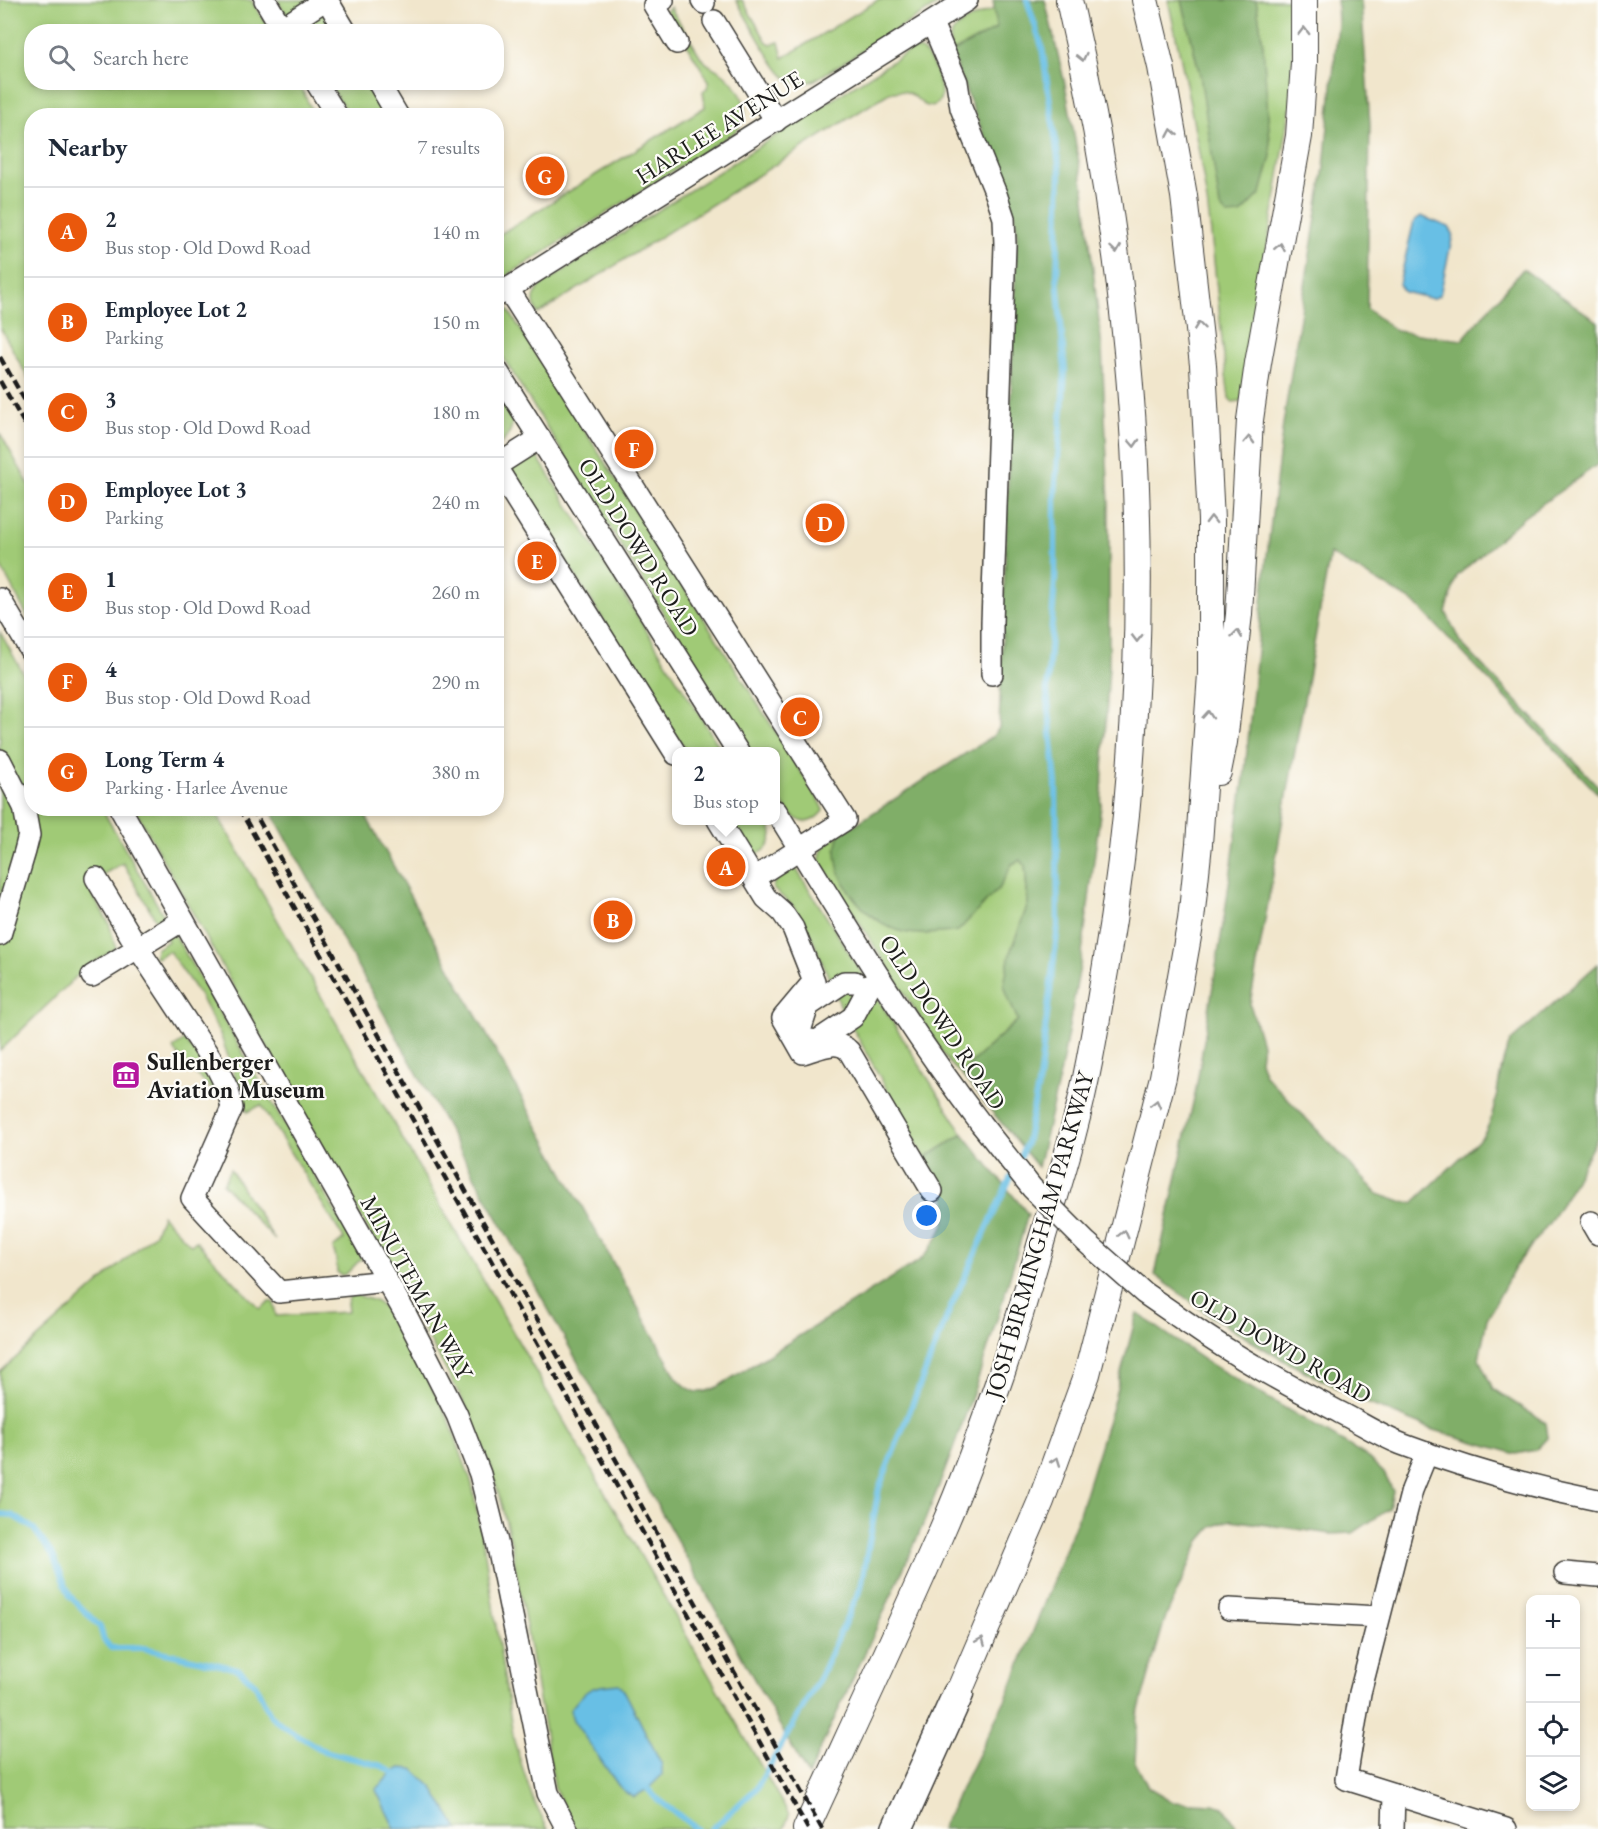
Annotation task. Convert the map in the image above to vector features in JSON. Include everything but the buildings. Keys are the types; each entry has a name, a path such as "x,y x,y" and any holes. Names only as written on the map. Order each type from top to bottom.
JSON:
{"highway":[{"path":"897,1829 958,1694"},
{"path":"907,1829 958,1694"}],"main road":[{"name":"JOSH BIRMINGHAM PARKWAY","path":"807,1829 942,1531 1002,1372 1075,1128 1114,920 1132,752 1137,667 1138,582 1133,413 1121,286 1103,160 1069,0"},
{"path":"1145,0 1161,67 1184,196 1203,365 1211,520 1210,674 1200,833 1191,920"},
{"path":"958,1694 1041,1501 1088,1374 1163,1077 1224,742 1238,626 1250,420 1258,363 1299,136 1304,63 1304,0"}],"street":[{"path":"265,0 279,24"},
{"path":"292,24 326,0 341,24"},
{"name":"HARLEE AVENUE","path":"504,291 967,0"},
{"path":"659,3 677,43"},
{"path":"706,8 776,121"},
{"path":"926,27 957,82 961,108 1004,218 992,674"},
{"path":"321,90 332,108"},
{"path":"383,90 393,108"},
{"path":"504,294 532,326 842,815 751,873"},
{"name":"OLD DOWD ROAD","path":"504,382 735,747"},
{"path":"504,448 537,434"},
{"path":"504,460 537,434"},
{"path":"504,479 672,748"},
{"path":"0,599 24,640"},
{"path":"0,760 24,807"},
{"path":"0,935 25,852 28,835 25,816"},
{"name":"MINUTEMAN WAY","path":"124,816 387,1281 457,1415 480,1474 497,1542 548,1792 567,1829"},
{"name":"OLD DOWD ROAD","path":"780,818 869,981 1032,1188 1086,1242 1144,1293 1219,1345 1281,1382 1402,1445 1505,1479 1598,1500"},
{"path":"721,825 766,898 782,912 794,928 814,981 783,1018 801,1036 817,1041 853,1017 869,981"},
{"path":"96,878 138,948 217,1068 228,1090 232,1108 192,1198 279,1292 387,1281"},
{"path":"92,976 183,920"},
{"path":"801,1036 851,993 869,981"},
{"path":"801,1036 844,1046 864,1074 932,1191"},
{"path":"1427,1453 1412,1490 1359,1693 1346,1779 1506,1829"},
{"path":"1565,1574 1598,1576"},
{"path":"1228,1609 1379,1617"},
{"path":"1393,1829 1394,1794"}],"green space":[{"path":"0,0 251,0 266,24 24,24 24,90 302,90 311,108 24,108 24,370 0,327"},
{"path":"277,0 316,0 331,24 292,24"},
{"path":"736,0 742,0 767,42 771,44 779,42 783,58 878,0 945,0 815,80 802,83 788,79 782,74"},
{"path":"993,0 1045,0 1065,84 1084,190 1102,348 1109,504 1109,665 1101,806 1081,961 1061,1070 1038,1167 960,1073 1018,1020 1004,985 1010,953 1028,904 1025,865 1020,860 1012,864 1000,887 958,931 916,934 890,927 867,912 857,902 842,878 836,852 840,834 993,736 999,728 1017,230 1007,194 951,53 997,28"},
{"path":"1168,0 1182,0 1200,75 1263,45 1256,0 1291,0 1293,52 1291,105 1241,401 1232,402 1229,398 1207,202"},
{"path":"1182,0 1256,0 1263,45 1271,156 1261,193 1241,214 1227,215 1220,207 1200,75"},
{"path":"1337,0 1361,0 1370,124 1367,309 1396,331 1462,340 1523,269 1598,322 1598,464 1524,517 1457,576 1446,612 1460,642 1598,786 1598,794 1414,602 1330,554 1250,1004 1262,1044 1260,1061 1265,1075 1378,1194 1401,1202 1413,1203 1483,1136 1493,1113 1502,1064 1511,1041 1598,964 1598,1136 1568,1193 1549,1223 1515,1267 1487,1319 1479,1359 1493,1389 1546,1423 1548,1437 1536,1450 1516,1454 1434,1430 1367,1403 1281,1359 1210,1316 1155,1275 1196,1089 1225,912 1245,770 1283,424 1324,167 1338,24"},
{"path":"670,7 702,59 725,75 737,88 745,110 741,125 735,132 504,278 504,232 705,107 703,91 707,88 709,81 666,11"},
{"path":"995,9 998,28 951,53 950,38 957,28"},
{"path":"917,49 925,53 936,73 941,90 937,103 931,106 926,105 905,92 889,93 538,314 534,298 543,284 910,50"},
{"path":"333,90 372,90 383,108 344,108"},
{"path":"507,308 822,805 823,811 811,821 801,821 796,818 780,800 780,747 747,747 504,359 504,312"},
{"path":"504,403 512,422 504,440"},
{"path":"0,433 24,476 24,610 0,565"},
{"path":"532,454 537,456 719,747 683,747 510,472 510,466"},
{"path":"0,632 24,675 24,816 106,816 362,1258 346,1274 341,1275 337,1272 333,1248 344,1239 261,1105 247,1112 221,1036 198,993 169,951 155,957 156,949 168,941 123,863 86,884 109,923 116,948 85,968 0,1051"},
{"path":"139,816 218,816 789,1815 784,1829 575,1829 555,1789 511,1542 493,1473 467,1408"},
{"path":"274,816 366,816 677,1378 692,1390 701,1392 719,1386 919,1261 941,1231 947,1211 941,1184 925,1158 963,1134 1028,1214 1006,1291 955,1445 897,1584 808,1776"},
{"path":"733,825 769,825 772,834 766,848 758,853 749,851"},
{"path":"840,834 1000,887 1012,864 1020,860 1025,865 1028,904 1010,953 1009,1000 1018,1020 960,1073 949,1063 820,861 823,848"},
{"path":"791,867 797,870 963,1134 925,1158 841,1007 807,926 792,905 773,889 779,875"},
{"path":"185,1040 211,1074 218,1096 173,1048"},
{"path":"230,1169 275,1240 223,1184"},
{"path":"162,1215 191,1245 196,1241 260,1309 270,1301 274,1303 276,1316 348,1312 347,1303 350,1296 357,1295 375,1301 393,1315 449,1420 472,1484 514,1741 533,1800 548,1829 0,1829 0,1372 155,1233"},
{"path":"1137,1313 1207,1362 1365,1455 1384,1473 1393,1491 1389,1509 1353,1533 1331,1534 1231,1520 1212,1527 1200,1541 1165,1619 1138,1713 1135,1762 1148,1787 1173,1802 1213,1804 1224,1807 1236,1825 1234,1829 941,1829 1009,1692 1077,1520 1112,1407"}],"water":[{"path":"1421,216 1449,227 1453,234 1440,295 1433,299 1404,292 1399,284 1414,221"},
{"path":"619,1684 662,1765 662,1775 648,1789 634,1797 618,1785 573,1720 570,1710 590,1689"},
{"path":"401,1768 413,1769 432,1787 458,1829 395,1829 376,1790 392,1772"}],"waterway":[{"path":"1017,1163 1026,1144 1039,1081 1058,926 1056,783 1047,691 1055,579 1055,495 1065,371 1057,276 1060,172 1042,47 1027,0"},
{"path":"712,1829 757,1788 820,1677 861,1587 879,1488 950,1309 1013,1172"},
{"path":"0,1514 12,1515 34,1529 53,1556 70,1596 100,1627 104,1640 111,1648 143,1648 238,1669 255,1684 271,1716 289,1730 324,1751 382,1766 392,1772 396,1778"},
{"path":"648,1789 697,1829"}],"railway":[{"path":"0,357 24,399"},
{"path":"0,381 24,423"},
{"path":"243,816 808,1829"},
{"path":"256,816 822,1829"}],"place":[{"name":"Long Term 4","path":"545,176"},
{"name":"4","path":"634,449"},
{"name":"Employee Lot 3","path":"825,523"},
{"name":"1","path":"537,561"},
{"name":"3","path":"800,717"},
{"name":"2","path":"726,867"},
{"name":"Employee Lot 2","path":"613,920"},
{"name":"Sullenberger Aviation Museum","path":"126,1075"}]}
